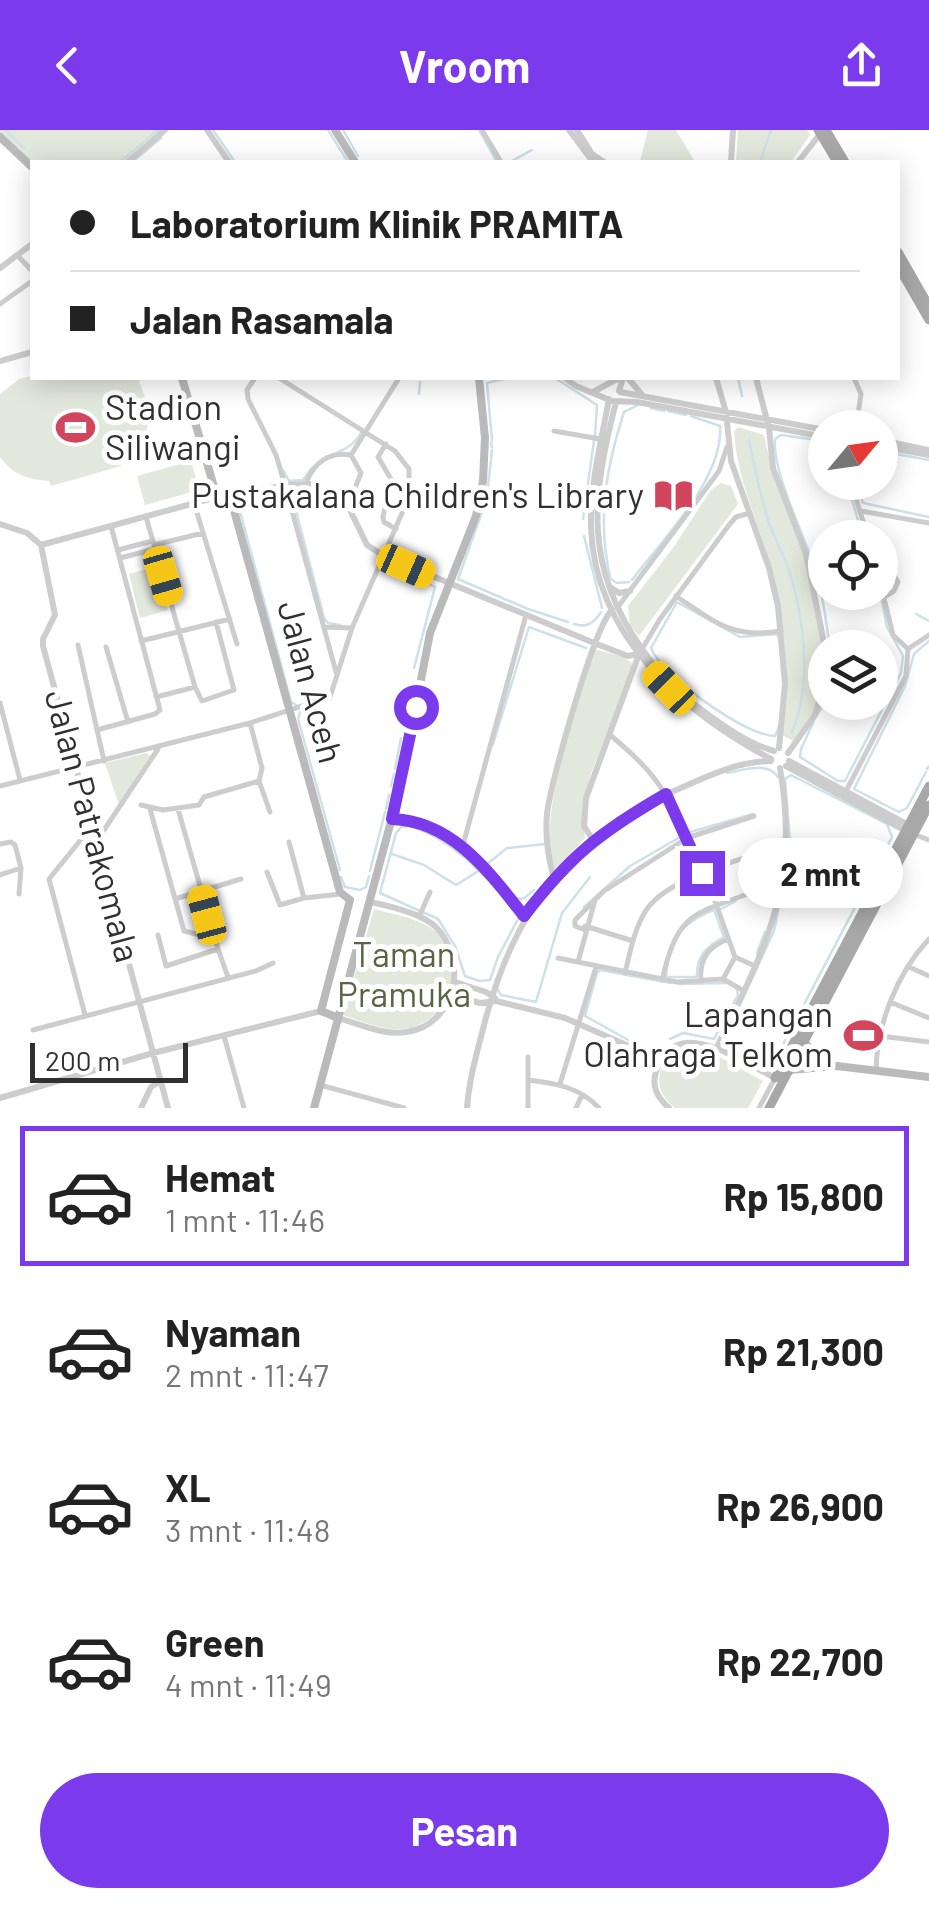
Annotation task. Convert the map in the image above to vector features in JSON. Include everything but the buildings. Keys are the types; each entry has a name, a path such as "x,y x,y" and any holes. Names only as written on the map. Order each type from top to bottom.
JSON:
{"main road":[{"path":"335,130 354,160"},
{"path":"821,131 836,160"},
{"path":"821,131 843,160"},
{"path":"0,137 30,165"},
{"path":"900,255 929,306"},
{"path":"900,269 929,320"},
{"path":"183,380 217,497 230,496"},
{"path":"314,1108 404,773 427,644 476,516 483,481 485,421 479,380"},
{"name":"Jalan Aceh","path":"230,496 341,894"},
{"path":"913,831 929,786"},
{"path":"769,1108 779,1080 929,805"},
{"path":"341,894 350,900 370,902"},
{"path":"338,1018 322,1011 350,900"},
{"path":"801,1040 832,1066"},
{"path":"779,1080 789,1070 801,1040"},
{"path":"789,1070 832,1066 929,1077"}],"street":[{"path":"130,160 165,130"},
{"path":"207,130 228,160"},
{"path":"482,130 500,160"},
{"path":"573,130 591,160"},
{"path":"573,130 601,160"},
{"path":"731,160 733,130"},
{"path":"799,160 821,131"},
{"path":"0,268 30,246"},
{"path":"18,256 30,270"},
{"path":"0,304 30,282"},
{"path":"0,361 30,353"},
{"path":"254,380 247,390 248,399 286,485 337,674"},
{"path":"0,786 250,724 327,700 352,628 409,497 410,478 402,456 283,380"},
{"path":"294,385 297,380"},
{"path":"351,456 398,380"},
{"path":"569,380 592,393 608,417 596,486 598,534 614,609"},
{"path":"592,393 619,380"},
{"path":"622,380 600,439 594,547 602,585 654,673 744,743 789,764"},
{"path":"625,380 640,399"},
{"path":"717,380 726,415 728,445 769,568 781,630 785,693 774,755"},
{"path":"757,380 769,424 773,468 806,554 822,630"},
{"path":"855,380 862,394 859,410"},
{"path":"592,393 808,431"},
{"path":"608,417 640,399"},
{"path":"554,431 600,439"},
{"path":"386,444 378,458 391,478 383,516 384,522 396,529"},
{"path":"554,876 547,840 548,810 594,643 614,609 719,471 728,445"},
{"path":"898,447 929,453"},
{"path":"306,483 322,460 336,455 351,456"},
{"path":"348,506 361,473 351,456"},
{"path":"230,496 306,483 348,506 367,545 384,556 628,656 640,652"},
{"path":"0,524 18,528 41,546 217,497"},
{"path":"857,500 864,520"},
{"path":"194,503 236,644"},
{"path":"861,510 929,523"},
{"path":"593,840 586,831 583,815 591,780 630,672 676,596 736,517 750,513"},
{"path":"146,517 202,701 234,690 216,622"},
{"path":"97,730 158,713 111,526"},
{"path":"119,554 204,533"},
{"name":"Jalan Patrakomala","path":"41,546 55,615 42,642 168,1108"},
{"path":"606,583 616,592 630,591"},
{"path":"676,596 730,630 753,634 781,630"},
{"path":"844,794 906,676 908,649 894,635 887,610"},
{"path":"463,845 526,615"},
{"path":"142,641 230,620"},
{"path":"325,627 352,628"},
{"path":"580,636 600,630"},
{"path":"908,649 929,635"},
{"path":"647,640 652,663"},
{"path":"78,645 104,761"},
{"path":"106,646 128,722"},
{"path":"640,652 702,713 929,840"},
{"path":"630,672 654,673"},
{"path":"156,697 195,688"},
{"path":"0,702 20,780"},
{"path":"716,1049 774,922 787,849 782,781 796,745 813,720"},
{"path":"134,801 150,809 178,809 199,805 204,797 259,780 263,774 250,724"},
{"path":"609,734 640,762 666,794 735,957 756,967"},
{"path":"780,737 787,744 796,745"},
{"path":"744,743 748,752 744,765"},
{"path":"96,842 134,801 158,748"},
{"path":"467,1108 476,1052 502,965 524,916 554,876 593,840 666,794 774,755"},
{"path":"782,781 789,764"},
{"path":"259,780 270,812"},
{"path":"150,809 184,931 213,938"},
{"path":"178,809 213,938 228,978"},
{"path":"634,940 577,927 575,922 630,872 687,838 754,816"},
{"path":"392,819 418,822 463,845 524,916"},
{"path":"85,1015 49,879 92,826"},
{"path":"290,842 304,898"},
{"path":"0,844 14,844 21,868 20,894"},
{"path":"785,867 802,868 808,859 803,852 787,849"},
{"path":"624,973 645,911 654,901 702,873 758,854"},
{"path":"0,875 21,868"},
{"path":"267,872 280,905 341,894"},
{"path":"176,899 241,879"},
{"path":"422,913 430,892"},
{"path":"662,980 680,927 716,906 753,892"},
{"path":"578,962 595,900"},
{"path":"338,1018 385,1032 408,1032 434,1020 455,982 446,942 422,913 370,902"},
{"path":"158,934 166,966 218,949"},
{"path":"701,982 700,966 707,952 728,939"},
{"path":"876,1070 890,1002 908,966 929,939"},
{"path":"723,979 735,957"},
{"path":"558,958 662,980 723,979 744,992"},
{"path":"33,1030 273,963"},
{"path":"560,1084 596,966"},
{"path":"908,966 929,976"},
{"path":"455,982 493,1000 580,1023 647,1054 692,1041 716,1049 779,1080 759,1108"},
{"path":"451,994 480,1003 493,1000"},
{"path":"890,1002 929,1018"},
{"path":"0,1098 153,1053 322,1011"},
{"path":"224,1036 244,1108"},
{"path":"880,1036 929,1042"},
{"path":"666,1051 656,1070 655,1088 669,1108"},
{"path":"647,1054 656,1070"},
{"path":"528,1057 528,1108"},
{"path":"528,1080 560,1084 599,1108"},
{"path":"141,1108 151,1086 160,1081"},
{"path":"320,1085 375,1104 404,1108"},
{"path":"576,1108 582,1095"}],"green space":[{"path":"0,130 162,130 126,160 30,160 0,136"},
{"path":"648,130 676,130 694,160 640,160"},
{"path":"738,130 807,130 810,135 792,160 736,160"},
{"name":"Stadion Siliwangi","path":"19,379 139,380 151,415 142,445 120,461 121,466 51,486 49,481 15,472 0,457 0,394"},
{"path":"738,427 764,435 808,570 808,610 820,610 824,630 808,630 808,720 811,720 797,743 782,735 786,674 780,613 740,468 734,431"},
{"path":"191,461 199,490 145,505 137,476"},
{"path":"721,483 731,486 738,504 639,636 630,626 628,606 711,490"},
{"path":"156,566 168,610 140,618 129,574"},
{"path":"594,649 624,657 634,665 590,776 582,810 585,838 556,870 550,850 554,794"},
{"path":"146,753 150,756 119,805 105,763"},
{"name":"Taman Pramuka","path":"374,909 432,929 442,938 451,958 455,985 449,998 417,1026 385,1028 343,1015"},
{"path":"692,1047 708,1051 763,1081 748,1108 675,1108 668,1101 659,1080 663,1065 674,1050"}],"waterway":[{"path":"5,130 24,148"},
{"path":"122,160 158,130"},
{"path":"213,130 234,160"},
{"path":"328,130 347,160"},
{"path":"343,130 358,156"},
{"path":"479,130 496,160"},
{"path":"761,160 771,130"},
{"path":"134,160 161,138"},
{"path":"514,160 532,150"},
{"path":"492,441 487,383 500,380"},
{"path":"558,380 597,405 595,436"},
{"path":"738,380 742,396"},
{"path":"419,394 420,382"},
{"path":"610,577 604,534 608,473 624,412 638,405"},
{"path":"651,408 664,411"},
{"path":"668,411 686,415"},
{"path":"632,580 689,508 712,466 720,426 691,416"},
{"path":"283,470 289,481 303,480 319,462 349,446 362,431"},
{"path":"808,439 781,435 775,439 776,453 784,488 819,585 827,630"},
{"path":"749,440 766,513 790,573 800,618 804,677 792,732"},
{"path":"583,519 594,441"},
{"path":"491,443 492,447"},
{"path":"491,458 492,450"},
{"path":"898,454 929,460"},
{"path":"488,487 491,460"},
{"path":"293,486 290,488 324,618 340,625"},
{"path":"485,501 488,490"},
{"path":"269,492 285,492"},
{"path":"239,497 291,702 298,706"},
{"path":"852,500 858,520"},
{"path":"862,500 929,517"},
{"path":"485,504 458,579 568,622"},
{"path":"584,536 602,608"},
{"path":"384,561 435,587 414,668"},
{"path":"611,579 629,582"},
{"path":"677,602 740,637 776,634 780,638 784,701 775,736 725,715 687,688 658,660 651,648 677,602"},
{"path":"814,721 800,757 838,781 845,781 901,673 903,656 887,627 884,610"},
{"path":"574,624 590,624 601,612"},
{"path":"916,614 929,621"},
{"path":"493,744 529,627 586,648"},
{"path":"926,772 907,808 899,812 854,789 905,686 914,654 929,641"},
{"path":"331,699 300,712 298,719 340,870"},
{"path":"395,769 401,738"},
{"path":"727,773 762,768 778,777"},
{"path":"391,786 394,774"},
{"path":"791,775 887,824 892,837 770,1069 722,1043 774,931 786,873 805,871 811,865 811,853 790,841 785,779 791,775"},
{"path":"386,809 389,795"},
{"path":"584,907 630,866 682,836 666,800"},
{"path":"569,867 596,843 655,804"},
{"path":"370,871 385,812"},
{"path":"687,833 753,814"},
{"path":"411,826 456,851 518,912 490,980 465,976 455,946 438,919 380,893 396,833 401,827 411,826"},
{"path":"466,844 515,898 523,899 534,890"},
{"path":"486,865 507,848 545,844"},
{"path":"392,854 424,865 456,885 477,872"},
{"path":"341,877 345,887 360,890 366,887 369,876"},
{"path":"497,988 501,995 536,1002 562,913 590,877"},
{"path":"721,909 736,901"},
{"path":"714,910 724,937 704,952 697,977 666,977 678,934 714,910"},
{"path":"757,953 765,932"},
{"path":"639,1046 585,1016 597,973 600,970 671,983"},
{"path":"679,984 726,983"},
{"path":"670,1039 683,1033 714,1039 738,995 737,990"},
{"path":"641,1047 653,1051"}],"place":[{"name":"Stadion Siliwangi","path":"75,428"},
{"name":"Pustakalana Children's Library","path":"674,496"},
{"name":"Lapangan Olahraga Telkom","path":"863,1035"}],"route":[{"path":"416,707 392,819 418,822 463,845 524,916 554,876 593,840 666,794 702,873"}]}
